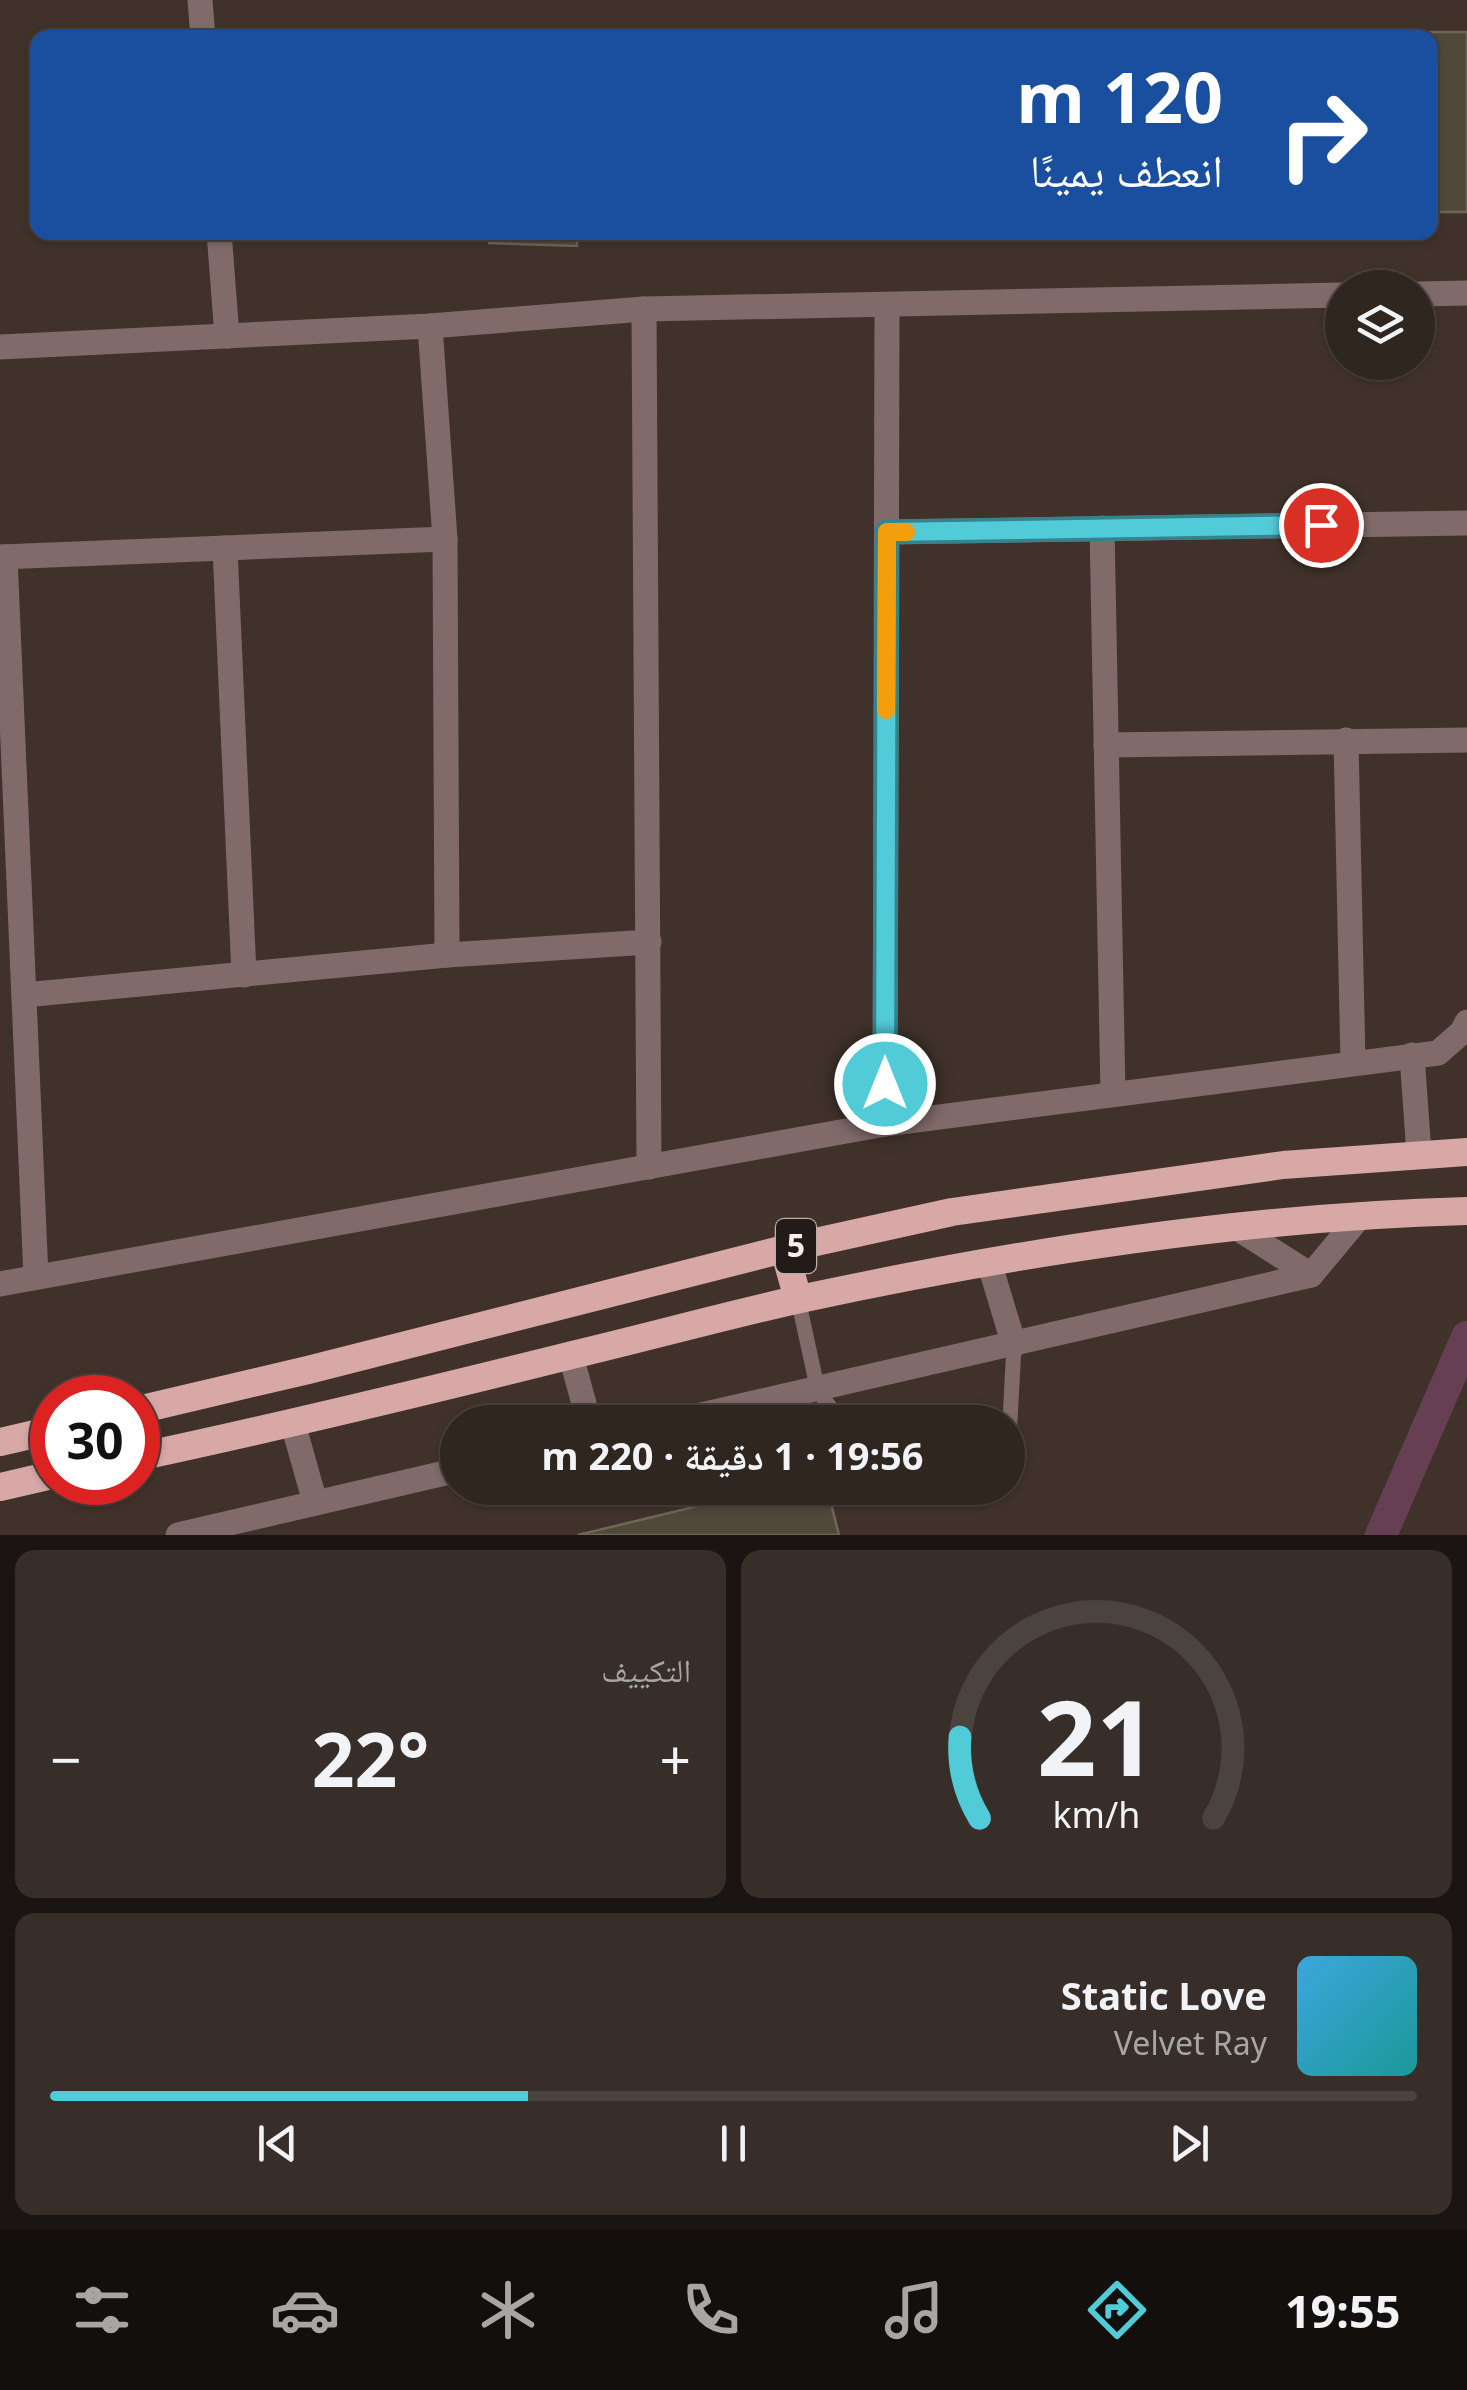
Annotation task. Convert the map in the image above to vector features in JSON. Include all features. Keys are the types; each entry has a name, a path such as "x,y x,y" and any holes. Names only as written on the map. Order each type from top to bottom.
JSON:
{"highway":[{"name":"5","path":"160,1405 784,1249 952,1212 1283,1164 1467,1152"},
{"name":"5","path":"160,1452 293,1424 798,1300 989,1262 1237,1228 1361,1215 1467,1211"},
{"path":"784,1249 798,1300"},
{"path":"0,1442 30,1435"},
{"path":"0,1487 30,1481"}],"street":[{"path":"200,0 202,30"},
{"path":"219,240 227,336"},
{"path":"1435,293 1467,292"},
{"path":"0,334 0,347 430,326 644,309 1325,295"},
{"path":"885,1124 887,305"},
{"path":"644,309 649,1168"},
{"path":"430,326 445,539 448,955"},
{"path":"887,532 1467,523"},
{"path":"1102,528 1114,1094"},
{"path":"36,1277 3,557 445,539"},
{"path":"225,548 244,974"},
{"path":"1346,740 1353,1063"},
{"path":"1106,744 1467,740"},
{"path":"24,995 448,955 649,942"},
{"path":"0,1284 885,1124 1438,1053 1462,1032 1467,1022"},
{"path":"1412,1056 1419,1154"},
{"path":"752,1405 1311,1275 1361,1215"},
{"path":"1237,1228 1311,1275"},
{"path":"989,1262 1014,1345"},
{"path":"571,1356 584,1405"},
{"path":"293,1424 315,1502"},
{"path":"178,1535 440,1474"}],"lane":[{"path":"798,1300 818,1391 828,1405"},
{"path":"1011,1405 1014,1345"}],"building":[{"path":"1438,32 1467,32 1467,212 1438,212"},
{"path":"577,240 577,246 489,243"},
{"path":"702,1505 831,1505 839,1535 578,1535"}],"waterway":[{"path":"1381,1535 1467,1337"}],"slow traffic":[{"path":"886,710 887,532 906,532"}],"route":[{"path":"885,1084 887,532 1321,525"}]}
